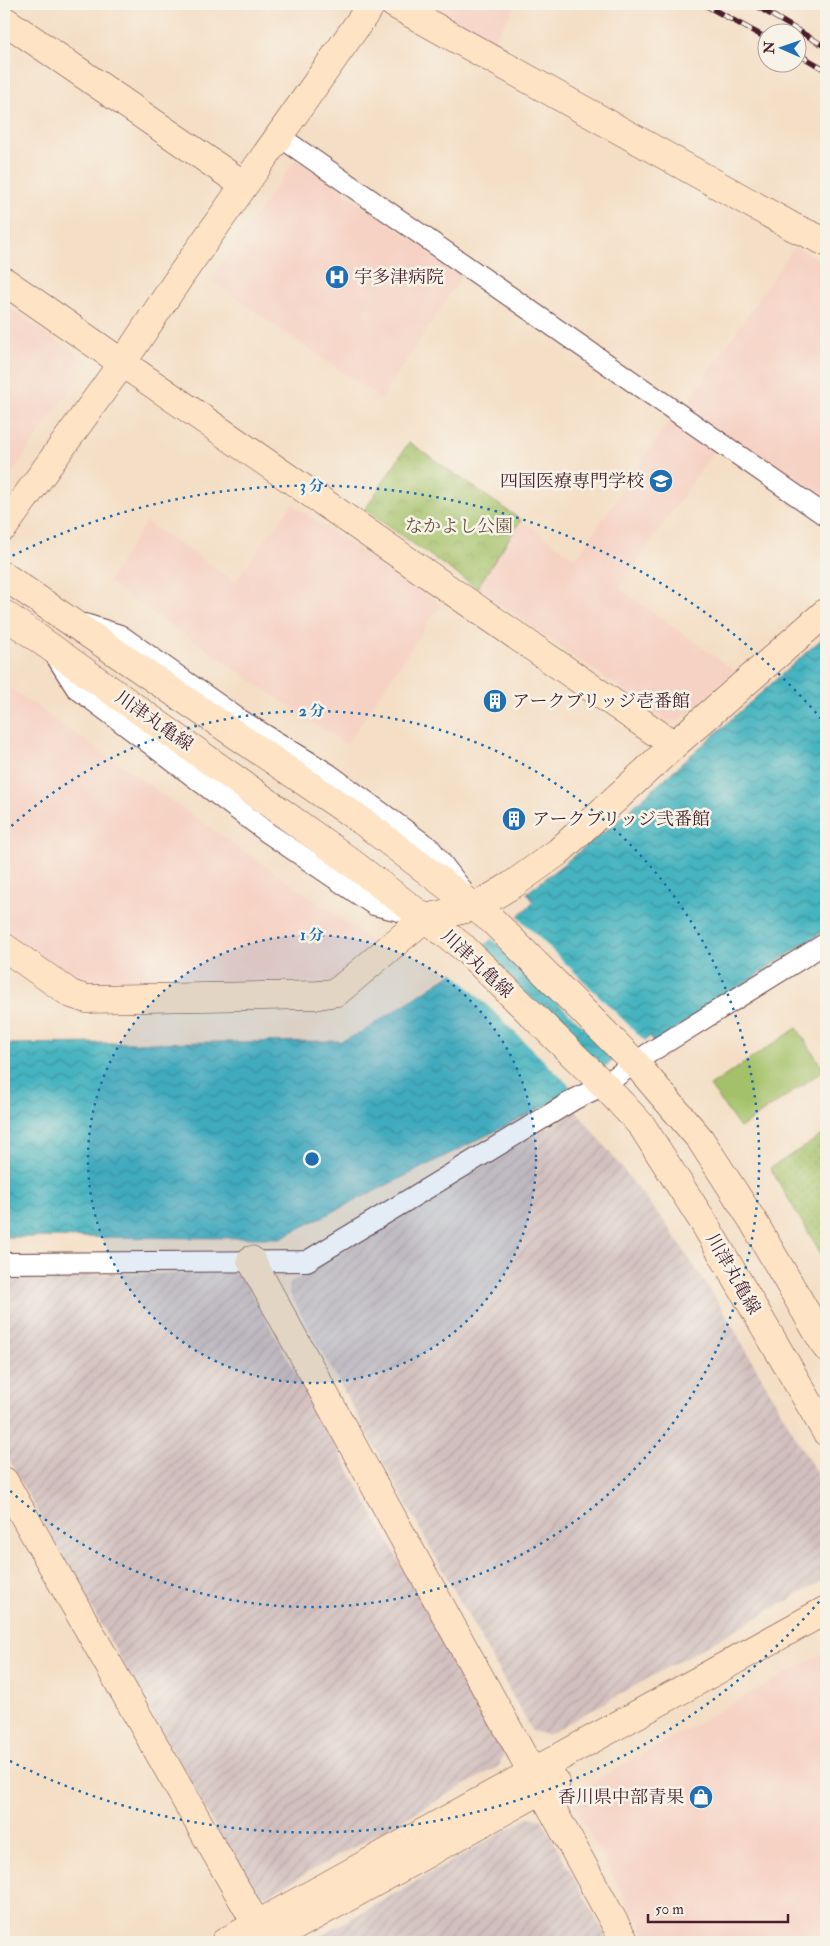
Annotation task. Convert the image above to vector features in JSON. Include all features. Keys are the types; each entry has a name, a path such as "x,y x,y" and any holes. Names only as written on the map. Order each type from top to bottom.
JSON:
{"street":[{"path":"4,527 123,362 244,185 372,4"},
{"path":"394,4 793,227 826,242"},
{"path":"4,20 244,185"},
{"path":"280,136 826,516"},
{"path":"4,281 674,745"},
{"name":"川津丸亀線","path":"4,576 362,821 484,914 632,1060 700,1139 753,1221 826,1347"},
{"path":"4,947 71,994 86,999 328,995 344,986 425,918 484,914 512,885 558,852 674,745 826,612"},
{"name":"川津丸亀線","path":"4,614 336,851 464,948 600,1081 647,1134 704,1223 826,1432"},
{"path":"4,1263 307,1260 575,1099 632,1060 826,943"},
{"path":"251,1260 625,1942"},
{"path":"4,1481 263,1937"},
{"path":"225,1942 263,1937 537,1782 826,1610"},
{"path":"537,1782 826,1632"}],"shaded area":[{"path":"414,4 517,4 489,48"},
{"name":"宇多津病院","path":"296,159 463,274 381,399 210,280"},
{"name":"四国医療専門学校","path":"794,247 826,262 826,502 724,431 712,454 619,588 735,671 679,721 667,721 477,588 521,520 576,559 670,419 687,404"},
{"path":"4,305 79,356 81,373 4,485"},
{"path":"292,504 440,605 346,745 108,582 146,522 235,581"},
{"path":"4,684 371,940 372,953 340,981 87,986 66,975 4,932"},
{"path":"576,1110 667,1225 722,1308 826,1490 826,1579 547,1735 532,1731 289,1292 290,1283"},
{"path":"237,1273 244,1279 504,1752 499,1766 266,1896 251,1891 4,1452 4,1275"},
{"name":"香川県中部青果","path":"826,1651 826,1942 649,1942 574,1805 580,1789"},
{"path":"529,1817 542,1820 609,1942 310,1942"}],"green space":[{"name":"なかよし公園","path":"409,442 521,520 477,588 365,510"},
{"path":"797,1028 824,1070 740,1128 710,1086"},
{"path":"826,1133 826,1262 770,1168"}],"water":[{"path":"826,635 826,930 654,1043 651,1036 571,1088 574,1092 280,1238 4,1237 4,1044 341,1041 359,1034 453,973 534,902 527,893 614,824"}],"pier":[{"path":"516,915 646,1042 618,1060 490,937"},
{"path":"476,950 601,1072 575,1089 575,1091 452,971"}],"railway":[{"path":"703,4 758,34"},
{"path":"753,4 826,47"},
{"path":"808,60 826,70"}],"place":[{"name":"宇多津病院","path":"337,277"},
{"name":"四国医療専門学校","path":"661,481"},
{"name":"アークブリッジ壱番館","path":"495,701"},
{"name":"アークブリッジ弐番館","path":"514,819"},
{"name":"香川県中部青果","path":"701,1797"}]}
